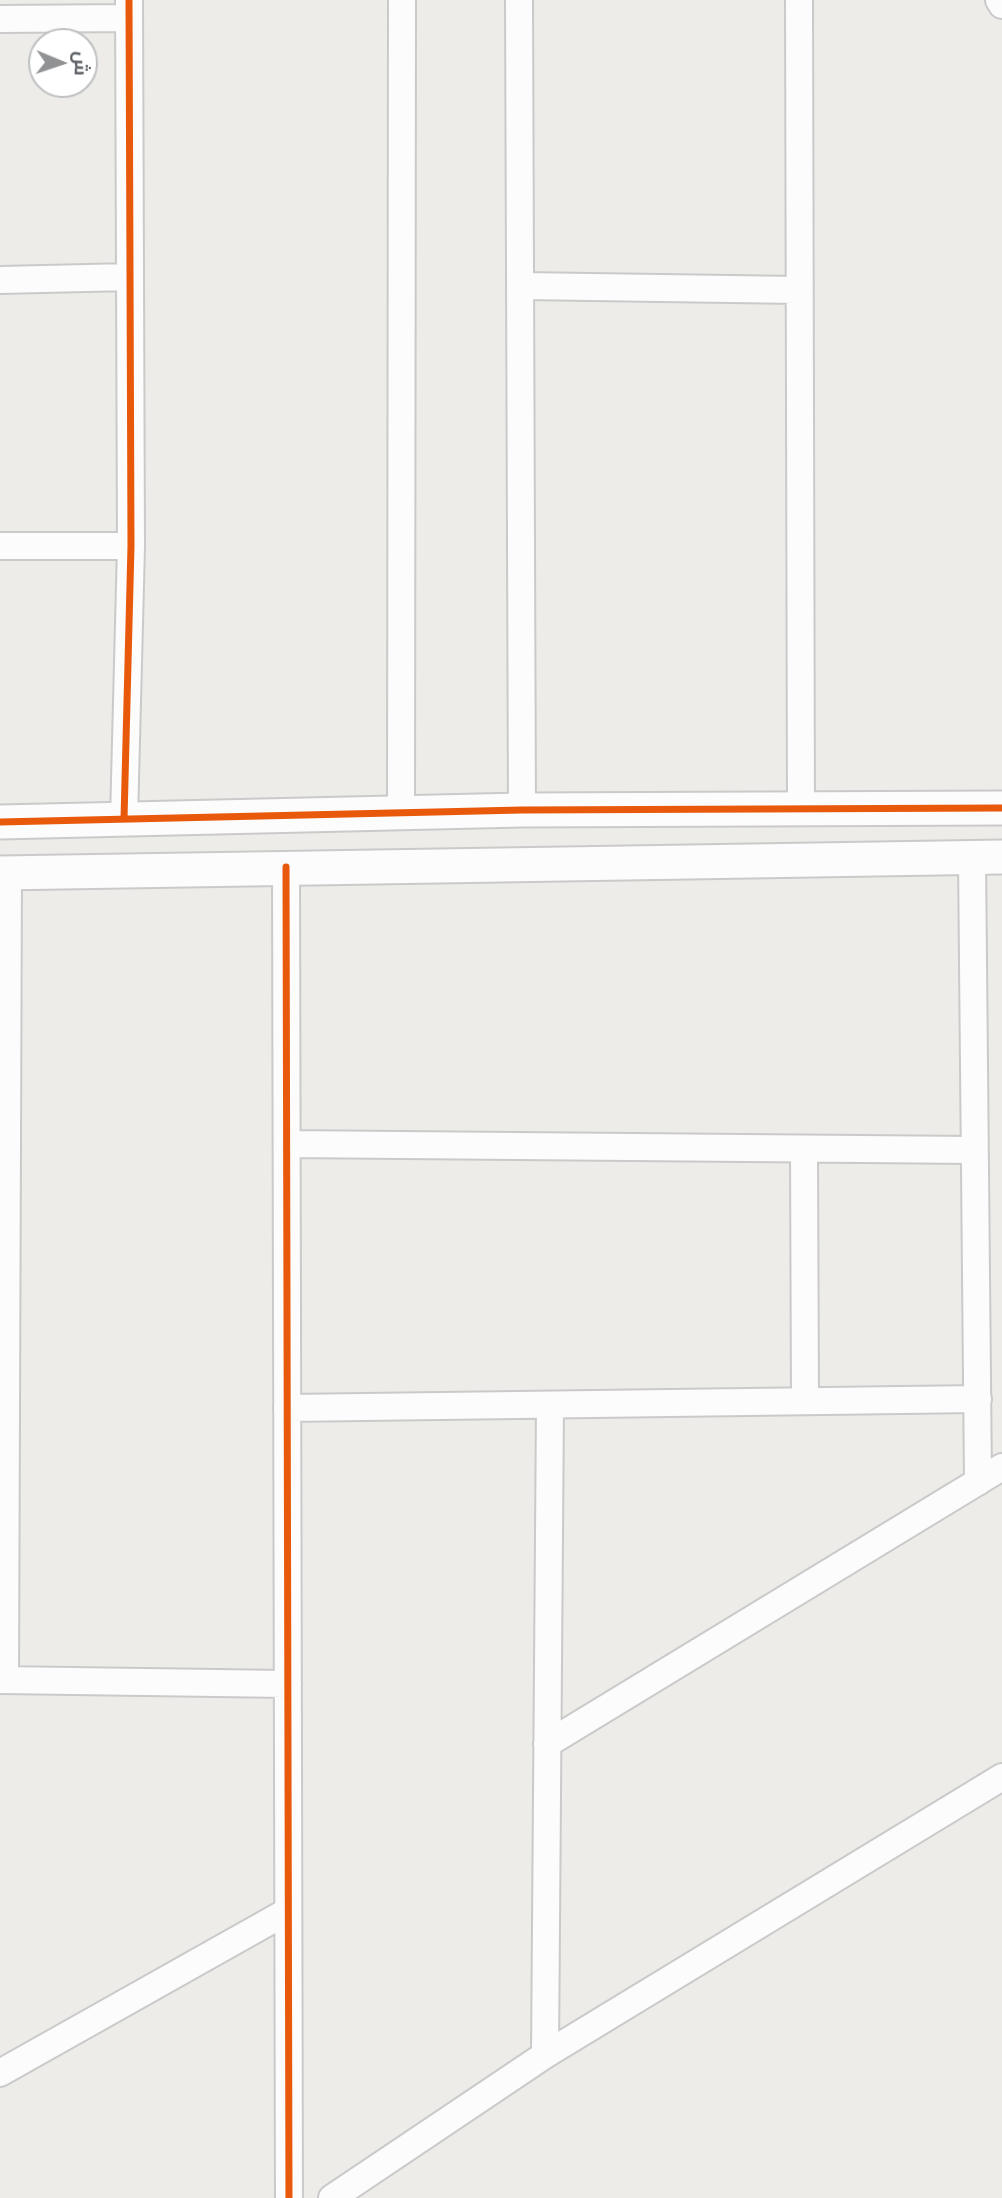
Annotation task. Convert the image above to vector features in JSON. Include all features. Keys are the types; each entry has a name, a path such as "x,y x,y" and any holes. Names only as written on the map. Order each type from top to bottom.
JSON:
{"street":[{"path":"401,813 402,0"},
{"path":"519,0 522,810"},
{"path":"799,0 801,809"},
{"path":"999,0 1002,5"},
{"path":"0,19 129,9 131,546 124,820"},
{"path":"0,279 130,277"},
{"path":"522,286 799,290"},
{"path":"0,546 131,546"},
{"path":"0,822 522,810 1002,808"},
{"path":"288,1684 3,1680 4,873 987,857 974,1150 978,1482"},
{"path":"286,867 289,2198"},
{"path":"286,1144 804,1151 974,1150"},
{"path":"804,1151 805,1401"},
{"path":"287,1408 978,1399"},
{"path":"545,2054 550,1405"},
{"path":"547,1744 1002,1467"},
{"path":"332,2198 545,2054 1002,1777"},
{"path":"0,2073 288,1911"}],"cycle path":[{"path":"124,819 131,546 129,0"},
{"path":"0,822 522,810 1002,808"},
{"path":"286,867 289,2198"}]}
